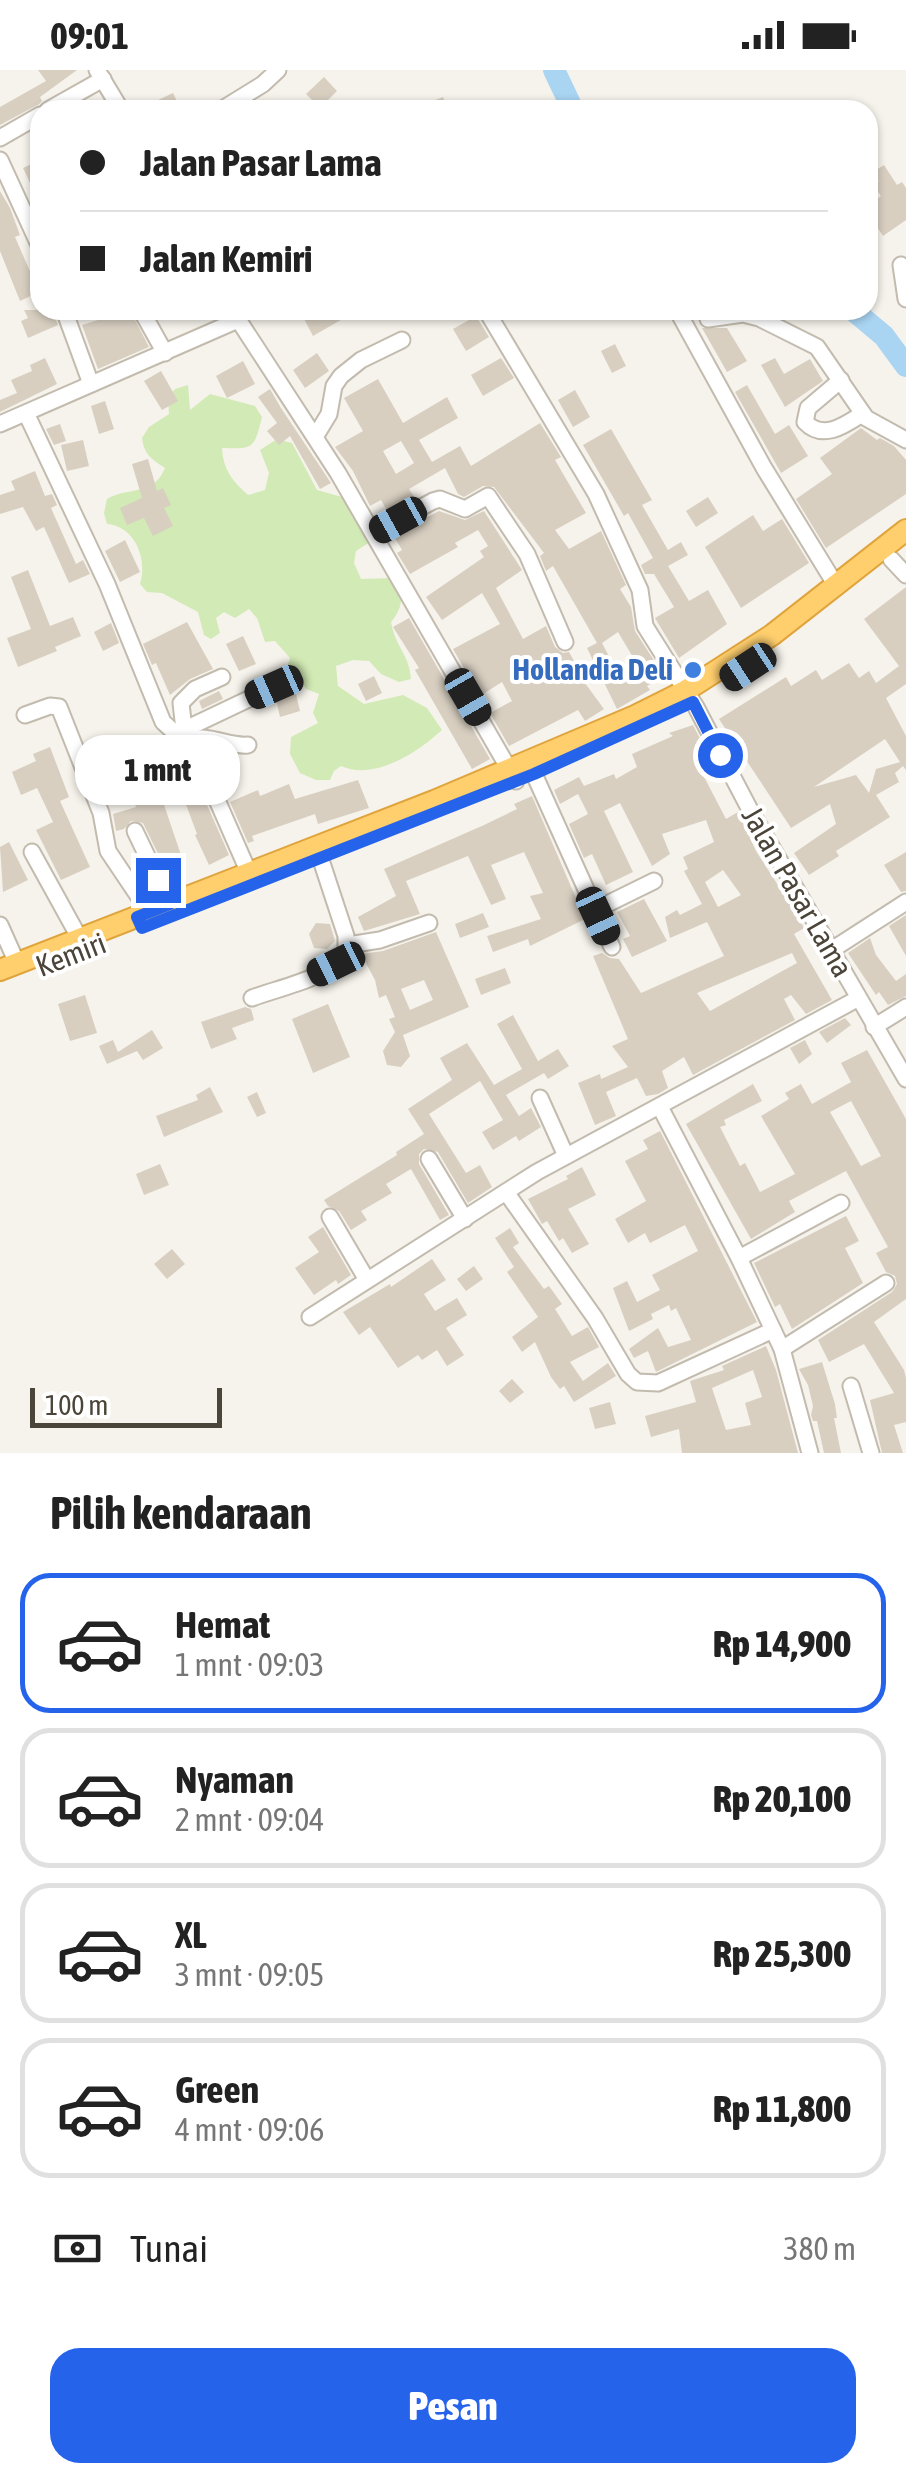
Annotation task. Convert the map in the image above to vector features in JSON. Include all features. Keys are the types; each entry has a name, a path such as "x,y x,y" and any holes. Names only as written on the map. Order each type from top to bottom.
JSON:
{"highway":[{"path":"689,696 837,587 906,530"},
{"path":"9,966 320,857 520,775 689,696 774,650 899,553"},
{"path":"143,919 170,904 249,873 520,775"},
{"name":"Kemiri","path":"0,983 143,919"}],"street":[{"path":"237,100 278,70"},
{"path":"62,100 100,74 115,100"},
{"path":"0,138 30,120"},
{"path":"0,160 30,225"},
{"path":"901,265 906,299"},
{"path":"68,320 91,384"},
{"path":"147,320 165,353"},
{"path":"0,424 165,353 226,320"},
{"path":"238,320 520,775 612,947"},
{"name":"Jalan Pasar Lama","path":"492,320 596,494 640,590 645,626 689,696 748,808 906,1079"},
{"path":"683,320 771,480 837,587"},
{"path":"761,320 818,347 862,414 906,440"},
{"path":"314,438 329,414 334,386 341,376 360,360 402,340"},
{"path":"841,380 808,408 805,422 812,430 826,432 862,414"},
{"path":"26,413 107,584 163,722 182,735 196,752 249,873"},
{"path":"373,534 433,501 440,499 465,508 488,496 528,554 565,642"},
{"path":"899,553 906,575"},
{"path":"182,735 181,703 195,689 222,677"},
{"path":"182,735 274,687"},
{"path":"24,716 50,706 59,707 101,812 108,851 143,919"},
{"path":"182,735 248,745"},
{"path":"135,830 170,904"},
{"path":"32,852 80,938"},
{"path":"252,998 336,964 346,952 348,945 320,857"},
{"path":"595,910 654,881"},
{"path":"830,951 906,902"},
{"path":"348,945 380,940 430,923"},
{"path":"0,925 9,966"},
{"path":"310,1317 566,1156 857,999"},
{"path":"874,1028 906,1007"},
{"path":"540,1098 566,1156"},
{"path":"660,1106 782,1349 810,1453"},
{"path":"429,1159 465,1219"},
{"path":"506,1192 595,1318 628,1374 638,1382 658,1382 773,1330"},
{"path":"739,1258 840,1203"},
{"path":"330,1217 367,1280"},
{"path":"782,1349 886,1283"},
{"path":"852,1386 871,1453"}],"green space":[{"path":"188,385 190,410 210,394 255,406 262,417 251,445 222,448 229,474 248,495 265,490 269,473 260,450 277,439 292,443 317,490 349,499 370,542 356,551 354,563 361,579 393,578 399,590 400,606 391,622 411,679 399,682 381,674 369,661 353,660 336,666 338,686 364,704 403,695 427,708 442,730 421,747 382,767 354,770 341,766 330,780 316,780 300,773 290,754 291,737 318,723 313,713 319,694 292,679 286,670 290,658 275,641 265,642 257,618 249,609 235,618 224,612 216,618 220,633 211,639 204,635 198,612 162,593 147,592 140,584 142,564 137,545 125,531 107,524 107,499 147,487 160,477 165,468 149,456 142,438 149,427 169,414 168,397 175,389"}],"building":[{"path":"38,70 77,70 40,97 42,100 30,100 30,109 0,125 0,107 46,81"},
{"path":"324,77 337,91 328,100 312,100 306,94"},
{"path":"173,93 176,100 158,100"},
{"path":"30,165 30,183 23,168"},
{"path":"884,165 897,185 902,182 906,188 906,220 883,236 878,228 878,169"},
{"path":"0,191 20,235 15,237 30,271 30,296 20,301 0,251"},
{"path":"24,310 30,310 30,320 56,320 58,325 28,338 21,321 28,318"},
{"path":"98,320 135,320 149,347 98,369 82,325"},
{"path":"305,320 341,320 313,336"},
{"path":"469,320 478,320 489,337 466,351 453,329"},
{"path":"702,328 727,328 747,361 727,372"},
{"path":"615,344 626,366 612,373 601,351"},
{"path":"317,353 329,371 305,388 293,370"},
{"path":"45,358 57,384 0,412 0,400 17,393 11,380 32,371 30,365"},
{"path":"501,358 514,378 483,396 471,375"},
{"path":"775,358 784,374 810,359 823,381 785,407 761,365"},
{"path":"243,361 255,384 227,398 216,376"},
{"path":"161,371 178,401 162,410 144,381"},
{"path":"378,379 403,423 447,397 458,418 419,440 432,462 460,446 471,466 540,423 561,457 555,460 586,513 555,530 569,549 601,531 626,585 620,589 631,607 635,631 664,676 647,686 650,690 617,709 587,648 597,643 553,566 546,571 540,556 544,553 494,487 483,486 464,497 458,494 445,468 409,489 415,498 388,512 381,500 370,506 353,471 335,447 363,431 344,398","holes":["401,441 414,463 396,474 383,451","618,632 634,659 616,670 602,643"]},
{"path":"747,385 775,434 789,425 808,456 781,473 735,392"},
{"path":"270,389 331,483 320,489 290,436 279,445 267,431 277,423 258,397"},
{"path":"575,390 590,417 573,427 558,400"},
{"path":"105,401 114,429 99,434 91,406"},
{"path":"60,424 66,441 54,445 46,429"},
{"path":"861,428 894,446 906,460 906,494 826,548 796,499 832,474 820,458"},
{"path":"611,429 652,500 642,505 668,550 681,542 688,555 668,566 689,601 708,590 727,624 679,658 655,618 674,607 654,574 645,574 641,565 653,558 583,445"},
{"path":"83,440 89,466 67,471 61,445"},
{"path":"148,459 157,491 163,488 171,505 164,508 173,526 153,536 144,518 127,525 120,508 142,498 132,464"},
{"path":"35,471 45,496 52,494 57,505 51,508 76,564 83,560 90,574 69,583 44,527 36,531 23,507 0,514 0,495 15,490 11,481"},
{"path":"708,497 718,513 696,527 686,511"},
{"path":"439,511 465,520 484,511 522,570 496,588 523,639 546,626 555,647 569,652 574,661 571,664 604,709 585,721 578,710 509,746 490,713 512,701 502,682 480,696 453,649 500,624 482,593 442,620 426,597 484,557 480,551 488,546 478,530 455,543 458,547 410,574 397,553 402,550 393,535"},
{"path":"753,515 763,531 782,519 809,563 741,608 705,547"},
{"path":"125,540 140,572 120,582 105,551"},
{"path":"28,570 50,626 73,617 81,636 18,667 7,638 31,629 11,577"},
{"path":"906,587 906,684 886,698 906,736 906,770 903,766 895,773 899,782 876,795 890,817 836,851 839,856 809,875 794,853 836,824 830,804 791,828 719,719 786,677 791,686 816,670 822,680 849,663 859,678 869,671 876,683 899,666 864,619","holes":["885,739 900,762 876,769 869,793 856,775 814,787"]},
{"path":"409,618 490,759 472,769 393,627"},
{"path":"187,622 213,669 190,679 170,695 143,644"},
{"path":"111,623 119,643 103,651 94,632"},
{"path":"243,636 256,664 239,671 226,644"},
{"path":"374,676 382,693 366,701 358,684"},
{"path":"295,690 300,711 280,717 276,699"},
{"path":"219,691 223,699 202,709 199,701"},
{"path":"693,725 714,765 701,771 726,819 738,812 756,851 797,915 804,928 794,934 832,1000 806,1014 791,995 784,999 795,1020 693,1075 684,1057 662,1071 668,1088 658,1094 646,1096 637,1078 606,1092 616,1116 595,1125 578,1083 600,1074 601,1079 628,1067 612,1046 628,1039 593,956 602,953 619,959 641,993 724,956 707,922 670,938 665,917 677,910 680,915 702,904 684,871 688,869 683,857 714,842 706,820 662,834 670,854 652,866 620,803 604,811 633,872 606,885 592,854 584,858 569,824 588,814 578,794 560,804 554,790 579,777 584,786 614,774 616,779 637,767 632,754 673,736 669,733","holes":["723,870 741,895 718,907 705,882","792,953 797,963 710,1011 697,993"]},
{"path":"168,743 175,763 187,759 229,855 209,865 179,786 172,788 166,776 156,780 149,748"},
{"path":"50,747 69,797 60,801 90,867 61,880 36,830 53,822 37,788 21,795 12,772 36,761 33,754"},
{"path":"108,749 113,763 96,769 90,755"},
{"path":"155,778 184,864 166,870 143,823 131,821 116,831 113,814 136,807 129,787"},
{"path":"358,780 369,808 318,824 315,814 252,836 254,841 248,843 230,802 258,790 260,796 289,784 295,799"},
{"path":"532,796 585,919 530,946 528,939 493,952 487,936 541,919 530,896 543,893 524,852 491,865 506,899 491,905 468,856 406,881 420,914 364,931 358,917 396,896 384,869 517,809 514,804"},
{"path":"9,842 28,880 3,892 0,847"},
{"path":"906,852 906,891 901,892 884,865"},
{"path":"644,899 667,941 632,957 623,939 630,936 617,912"},
{"path":"483,913 489,927 460,938 455,924"},
{"path":"906,915 906,956 889,926"},
{"path":"316,923 330,924 335,941 327,949 314,948 309,934"},
{"path":"436,932 469,1007 403,1035 410,1056 401,1067 387,1065 383,1051 395,1032 389,1019 395,1017 386,995 379,998 375,980 361,954 383,951","holes":["424,980 433,1000 410,1010 401,989"]},
{"path":"870,938 876,955 896,981 906,974 906,996 888,1005 879,992 876,995 848,953"},
{"path":"505,968 511,983 481,995 475,979"},
{"path":"85,995 97,1033 70,1041 58,1004"},
{"path":"328,1004 350,1057 313,1073 292,1019"},
{"path":"245,1007 251,1009 254,1020 232,1028 237,1039 211,1049 201,1022"},
{"path":"513,1015 538,1061 558,1049 569,1066 548,1079 544,1073 506,1095 519,1116 531,1108 541,1127 519,1141 516,1136 493,1150 482,1132 503,1120 480,1081 429,1114 466,1173 480,1165 492,1187 468,1203 438,1152 424,1149 419,1154 419,1164 449,1215 440,1220 411,1169 386,1184 392,1193 361,1211 367,1220 351,1230 339,1211 324,1200 424,1134 408,1109 452,1080 440,1058 467,1043 494,1085 522,1069 497,1024"},
{"path":"845,1018 851,1025 827,1043 819,1032"},
{"path":"152,1030 163,1048 143,1060 137,1051 107,1064 99,1046 113,1040 118,1052"},
{"path":"805,1040 812,1054 799,1064 790,1048"},
{"path":"867,1050 906,1119 906,1299 874,1322 906,1378 906,1422 894,1425 903,1453 882,1453 870,1400 894,1393 864,1344 829,1362 818,1340 892,1292 897,1284 876,1253 888,1247 846,1171 789,1201 795,1212 751,1239 686,1124 753,1084 762,1101 724,1120 726,1125 720,1127 740,1166 745,1163 760,1192 795,1174 761,1116 789,1099 785,1093 801,1084 812,1104 851,1082 841,1063","holes":["851,1101 881,1156 861,1166 830,1112"]},
{"path":"210,1087 223,1112 164,1137 156,1116 198,1100 196,1095"},
{"path":"257,1092 266,1113 257,1117 247,1097"},
{"path":"660,1131 757,1322 656,1372 648,1351 634,1358 629,1349 658,1328 668,1347 691,1340 676,1308 671,1311 669,1305 651,1314 653,1319 629,1331 613,1288 627,1281 637,1302 660,1290 652,1275 698,1251 685,1225 650,1243 645,1233 628,1243 615,1219 646,1201 625,1161 648,1149 643,1140"},
{"path":"160,1164 169,1185 144,1195 136,1174"},
{"path":"582,1167 596,1195 568,1209 589,1244 572,1253 547,1221 542,1224 528,1199 568,1179 566,1176"},
{"path":"846,1216 859,1241 845,1248 863,1283 792,1329 780,1304 775,1307 754,1263"},
{"path":"323,1227 351,1275 314,1295 295,1268 319,1252 308,1237"},
{"path":"510,1228 519,1243 513,1247 544,1289 549,1286 562,1304 555,1309 572,1336 588,1327 599,1347 570,1362 583,1381 608,1363 616,1376 574,1402 564,1386 560,1389 551,1377 535,1342 522,1352 512,1337 538,1317 507,1272 514,1267 495,1238"},
{"path":"172,1249 185,1264 167,1279 154,1264"},
{"path":"432,1259 446,1280 424,1294 435,1311 457,1298 467,1315 446,1328 464,1355 447,1366 437,1350 422,1360 418,1355 398,1368 370,1327 359,1335 343,1312 390,1284 391,1287"},
{"path":"474,1266 483,1279 466,1291 457,1279"},
{"path":"766,1346 798,1453 682,1453 679,1429 651,1437 645,1416 696,1402 690,1381 724,1370 722,1366","holes":["753,1370 762,1397 745,1403 751,1425 726,1430 712,1388"]},
{"path":"822,1362 835,1404 841,1453 824,1453 817,1421 811,1415 808,1385 799,1369"},
{"path":"512,1379 524,1392 510,1403 499,1391"},
{"path":"610,1402 616,1424 595,1429 589,1408"}],"waterway":[{"path":"554,70 568,100"},
{"path":"865,320 884,336 906,366"}],"place":[{"name":"Hollandia Deli","path":"693,670"}],"route":[{"path":"158,880 170,904 137,917 142,928 534,774 693,702 720,755"}]}
